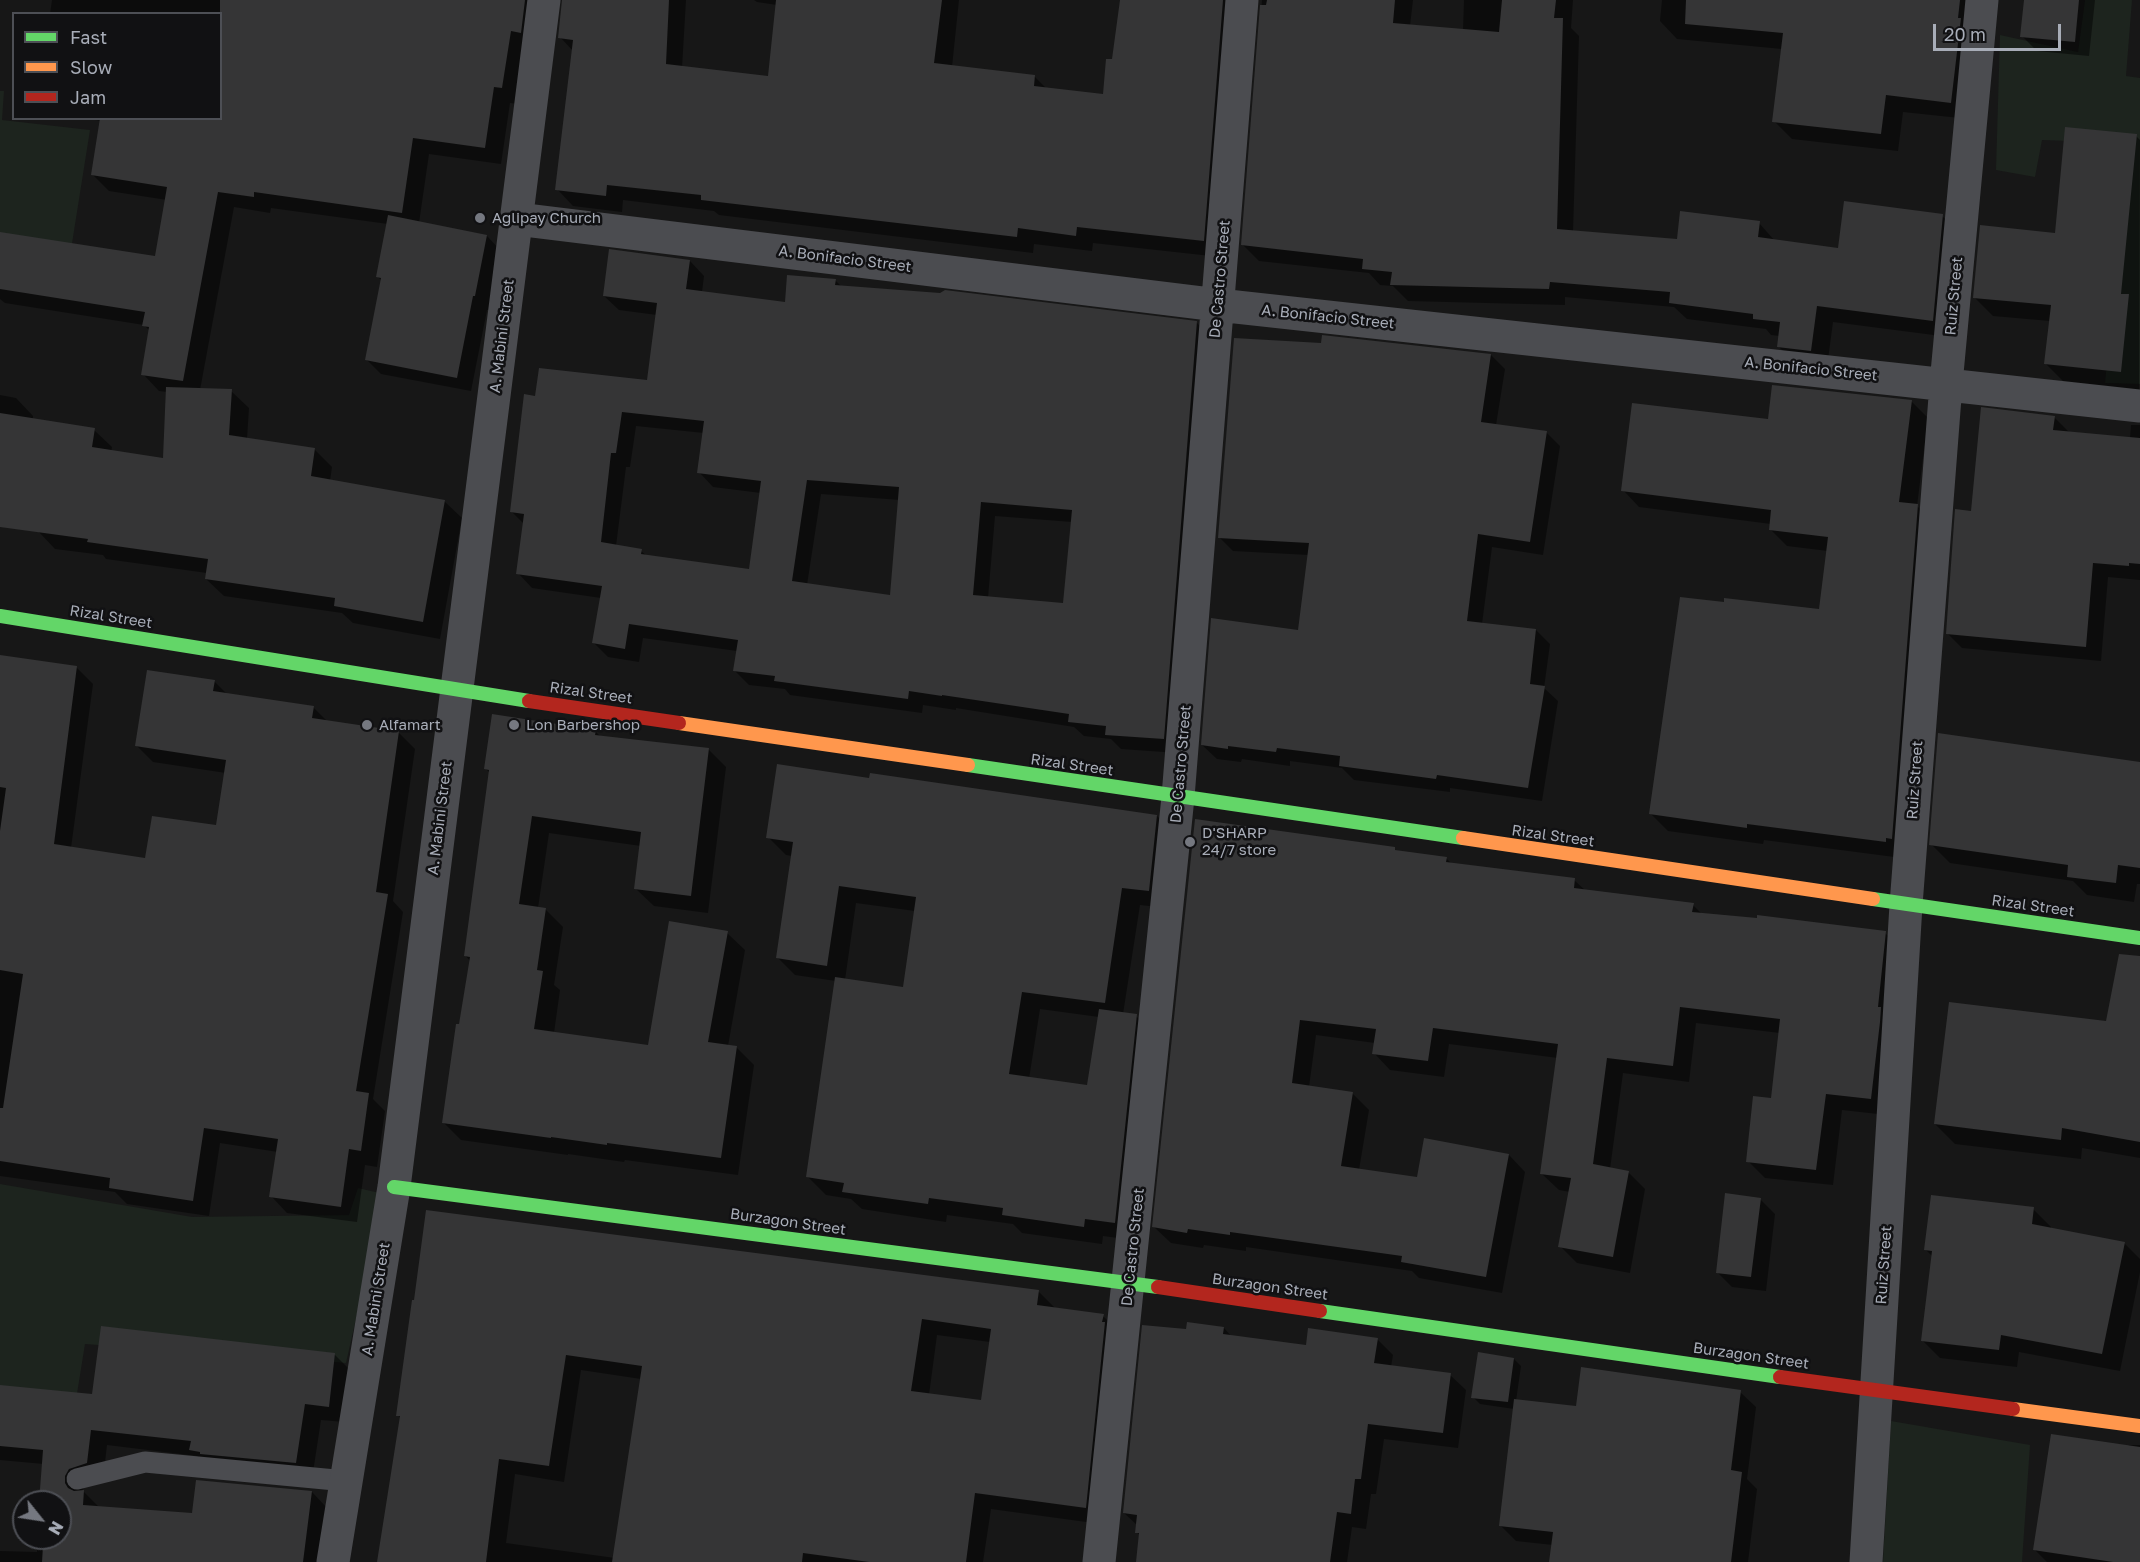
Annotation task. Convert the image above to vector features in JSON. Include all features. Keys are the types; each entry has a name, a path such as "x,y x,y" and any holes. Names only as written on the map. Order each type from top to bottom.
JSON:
{"main road":[{"name":"Rizal Street","path":"0,616 456,690 2140,938"},
{"name":"Burzagon Street","path":"394,1186 1130,1283 1876,1391 2140,1426"}],"street":[{"name":"A. Mabini Street","path":"333,1562 394,1186 544,0"},
{"name":"De Castro Street","path":"1099,1562 1130,1283 1178,797 1242,0"},
{"name":"Ruiz Street","path":"1866,1562 1906,905 1946,384 1982,0"},
{"name":"A. Bonifacio Street","path":"517,219 1218,305 2140,405"}],"lane":[{"path":"77,1479 145,1462 346,1481"}],"shaded area":[{"path":"2085,0 2132,0 2126,76 2140,78 2140,384 2105,383 2127,143 2042,140 2035,177 1996,170 2000,35 2078,52"},
{"path":"0,91 4,91 2,120 90,130 70,256 0,252"},
{"path":"0,1184 192,1217 349,1215 358,1188 384,1194 346,1363 85,1344 76,1400 0,1387"},
{"path":"1891,1421 2030,1445 2022,1562 1883,1562"}],"building":[{"path":"220,0 525,0 521,33 511,31 502,88 494,87 485,148 413,138 402,213 254,192 254,197 218,192 183,381 141,375 149,327 142,326 145,312 0,289 0,232 155,256 167,187 91,175 100,120 222,120 222,12 220,12"},
{"path":"562,0 669,0 666,64 768,76 776,0 942,0 934,63 1035,75 1034,86 1103,94 1106,59 1112,59 1120,0 1223,0 1204,241 1077,227 1076,236 1018,228 1017,237 701,200 701,195 607,185 606,196 555,190 573,40 558,38"},
{"path":"1267,0 1395,0 1393,23 1499,32 1502,0 1556,0 1554,18 1563,18 1557,229 1677,239 1680,211 1760,221 1758,237 1838,248 1844,201 1943,214 1933,321 1817,306 1811,351 1777,347 1780,322 1753,319 1753,314 1669,303 1670,292 1550,282 1549,289 1390,285 1392,272 1362,269 1363,259 1241,245 1260,5 1266,5"},
{"path":"1686,0 1960,0 1958,18 1961,18 1951,103 1886,95 1881,134 1772,122 1783,33 1685,24"},
{"path":"2024,0 2079,0 2075,42 2020,37"},
{"path":"2065,127 2137,134 2121,294 2129,294 2121,372 2044,364 2051,305 1973,298 1980,225 2055,233"},
{"path":"388,215 487,235 457,378 365,360 381,278 376,277"},
{"path":"609,249 690,260 686,289 785,302 787,275 836,279 835,285 940,293 945,290 1197,321 1164,739 1105,735 1106,726 1068,722 1069,714 942,695 909,691 908,699 774,681 775,676 733,671 738,640 629,624 625,649 592,643 602,586 516,574 524,514 510,512 524,394 535,396 539,368 647,380 657,303 603,296","holes":["622,412 704,421 697,473 761,481 749,569 641,554 642,549 601,542 611,453 616,453","807,480 899,487 890,595 792,581","981,502 1072,510 1063,603 973,595"]},
{"path":"1322,335 1491,354 1481,422 1547,431 1530,542 1478,534 1467,621 1536,629 1530,684 1545,686 1528,788 1437,775 1436,779 1339,766 1340,756 1277,748 1276,752 1201,745 1211,618 1298,630 1309,543 1218,538 1234,338 1321,343"},
{"path":"1772,385 1912,400 1899,502 1918,504 1892,839 1886,838 1886,842 1747,824 1747,828 1649,814 1680,597 1724,602 1724,598 1819,609 1828,537 1769,530 1771,510 1621,491 1632,403 1768,419"},
{"path":"166,387 232,389 229,435 315,448 311,476 445,500 423,622 334,606 335,598 205,579 208,559 0,527 0,413 95,428 92,447 163,458"},
{"path":"1981,407 2055,416 2053,430 2140,438 2140,564 2129,563 2129,566 2093,563 2086,647 1946,634 1955,509 1971,511"},
{"path":"0,655 77,666 54,844 145,858 152,816 216,825 226,760 135,746 147,670 215,680 213,691 314,706 312,718 399,731 376,892 388,894 356,1091 369,1093 361,1151 349,1149 341,1207 269,1197 278,1139 204,1128 193,1201 109,1188 110,1178 0,1161 0,1108 3,1108 23,974 0,970 0,831 6,788 0,787"},
{"path":"492,714 596,730 595,735 709,748 691,896 634,889 641,832 532,816 519,904 546,908 537,970 543,971 534,1029 648,1045 669,921 728,931 708,1042 737,1046 721,1158 442,1123 456,1024 459,1024 470,957 464,956 489,770 484,769"},
{"path":"1938,733 2140,762 2140,868 2118,865 2116,883 2067,877 2068,865 1929,845"},
{"path":"777,764 869,778 870,773 1157,815 1149,891 1122,888 1105,1003 1022,992 1009,1074 1087,1085 1099,1009 1137,1014 1115,1223 1085,1219 1084,1227 1002,1215 1003,1208 929,1198 928,1204 842,1192 844,1183 806,1177 835,977 903,987 916,897 839,886 827,966 776,958 793,842 766,838"},
{"path":"1195,819 1395,847 1395,850 1447,857 1446,862 1575,878 1574,888 1694,903 1692,912 1757,918 1757,915 1886,931 1878,1007 1881,1007 1880,1022 1871,1099 1826,1094 1816,1170 1746,1162 1753,1096 1771,1098 1780,1019 1680,1007 1673,1066 1607,1058 1593,1164 1629,1171 1613,1257 1558,1247 1571,1178 1540,1174 1558,1044 1433,1028 1428,1061 1372,1054 1376,1029 1300,1020 1292,1083 1353,1092 1341,1166 1417,1177 1424,1138 1509,1154 1486,1277 1401,1262 1402,1256 1230,1232 1230,1235 1188,1229 1187,1233 1152,1227"},
{"path":"2119,954 2140,956 2140,1142 2062,1128 2061,1140 1934,1124 1949,1002 2106,1021"},
{"path":"1725,1193 1761,1198 1751,1277 1716,1273"},
{"path":"1931,1195 2034,1207 2032,1224 2125,1242 2102,1354 2001,1335 1999,1350 1921,1341 1932,1251 1924,1250"},
{"path":"426,1210 1039,1290 1037,1305 1104,1314 1086,1508 975,1493 966,1562 869,1562 803,1553 802,1562 612,1562 642,1366 566,1355 549,1466 499,1459 486,1562 377,1562 400,1416 396,1416 412,1300 414,1300","holes":["922,1319 991,1329 981,1400 911,1391"]},
{"path":"1187,1322 1224,1327 1223,1334 1306,1345 1308,1328 1378,1338 1374,1363 1451,1373 1443,1433 1368,1424 1361,1479 1355,1479 1351,1514 1337,1512 1330,1562 1136,1562 1139,1533 1135,1533 1137,1515 1123,1513 1142,1325 1186,1329"},
{"path":"101,1326 335,1353 329,1407 305,1404 296,1463 200,1454 200,1452 189,1450 191,1441 91,1430 87,1463 69,1469 65,1476 65,1483 72,1490 40,1490 43,1450 0,1446 0,1385 92,1394"},
{"path":"1478,1352 1514,1358 1508,1402 1471,1398"},
{"path":"1581,1367 1741,1390 1731,1470 1742,1472 1731,1562 1549,1562 1553,1532 1499,1526 1514,1399 1576,1406"},
{"path":"2051,1434 2140,1447 2140,1562 2113,1562 2033,1550"},
{"path":"196,1480 312,1491 303,1562 42,1562 43,1550 72,1550 72,1490 84,1490 83,1505 192,1513"}],"traffic: fast":[{"path":"0,616 529,701"},
{"path":"968,765 1463,838"},
{"path":"1873,899 2140,938"},
{"path":"394,1187 1158,1287"},
{"path":"1320,1311 1780,1377"}],"traffic: slow":[{"path":"679,723 968,765"},
{"path":"1463,838 1873,899"},
{"path":"2013,1409 2140,1426"}],"traffic: jam":[{"path":"529,701 679,723"},
{"path":"1158,1287 1320,1311"},
{"path":"1780,1377 2013,1409"}],"place":[{"name":"Aglipay Church","path":"480,218"},
{"name":"Alfamart","path":"367,725"},
{"name":"Lon Barbershop","path":"514,725"},
{"name":"D'SHARP 24/7 store","path":"1190,842"}]}
